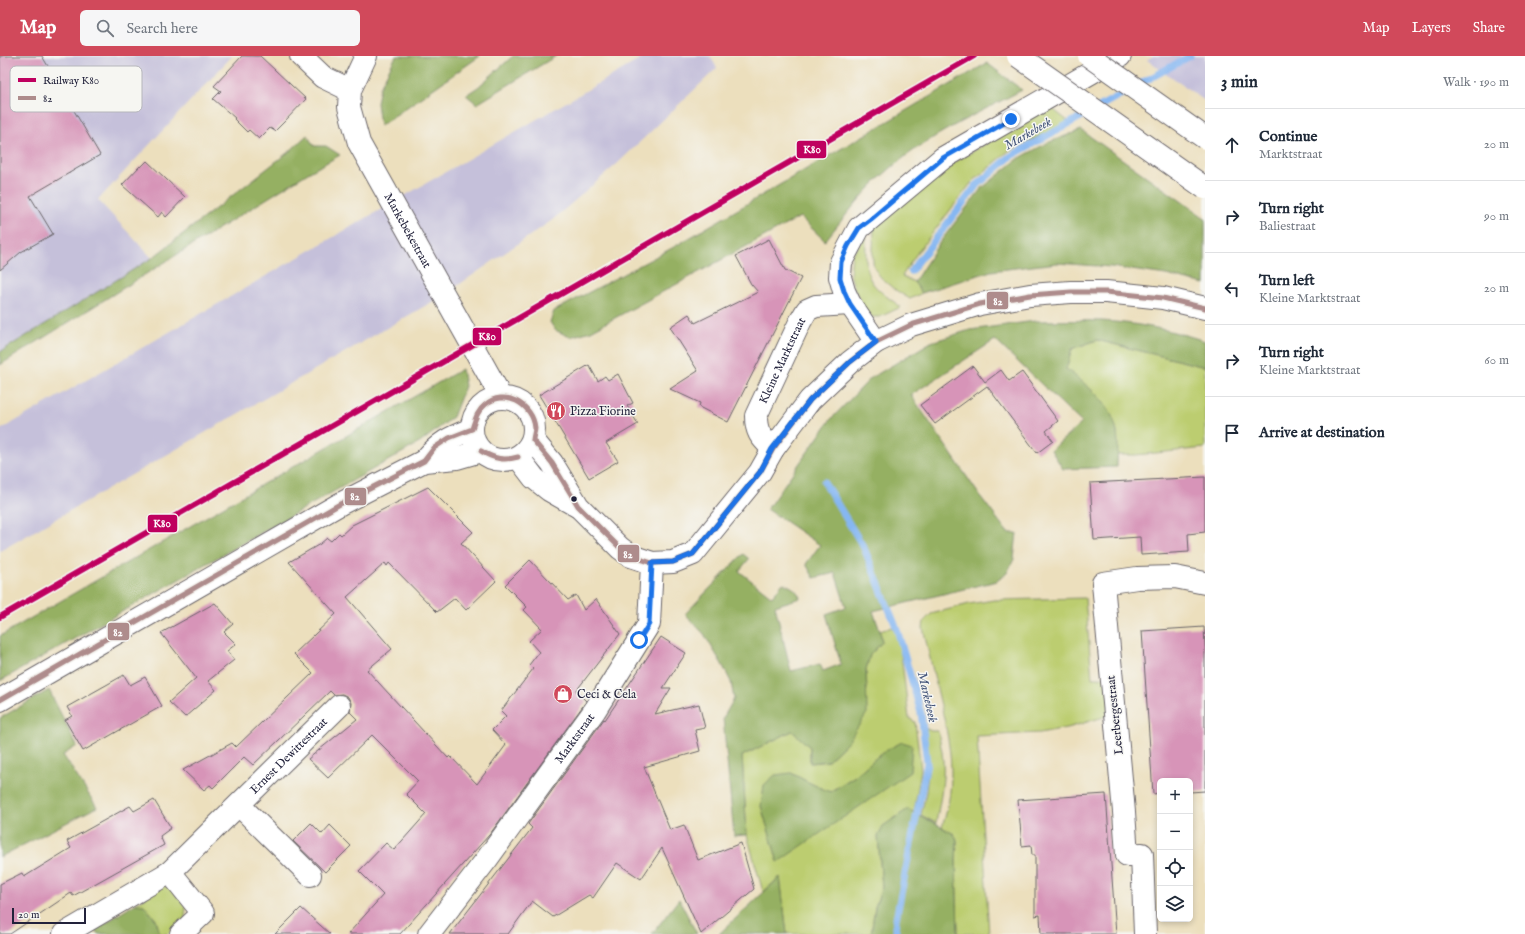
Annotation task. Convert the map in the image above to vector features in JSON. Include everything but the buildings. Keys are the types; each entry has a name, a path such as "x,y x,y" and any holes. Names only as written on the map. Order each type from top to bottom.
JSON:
{"main road":[{"path":"302,56 323,77 350,90"},
{"name":"Markebekestraat","path":"366,56 350,90 349,107 359,143 495,386 500,398"},
{"path":"1018,56 1205,188"},
{"path":"1089,56 1205,138"},
{"path":"876,342 850,304 840,278 841,262 859,228 943,158 1120,56"},
{"path":"533,440 552,463 578,506 620,548 631,556 652,563 673,562 693,554 760,472 772,449 810,400 850,362 876,342 911,325 980,304 1030,295 1070,292 1106,292 1163,298 1205,308"},
{"name":"Kleine Marktstraat","path":"772,449 760,437 756,427 756,416 760,404 800,322 807,310 816,306 850,304"},
{"path":"500,398 513,399 524,405 532,415 535,428 533,440 526,450 518,457 508,460 498,460 489,457 481,450 475,441 472,429 477,412 483,405 491,400 500,398"},
{"path":"424,461 434,448 449,438 472,429"},
{"path":"0,700 340,504 424,461 457,458 481,450"},
{"path":"518,457 534,478 549,490 578,506"},
{"name":"Marktstraat","path":"429,934 487,859 595,710 649,624 652,563"},
{"name":"Leerbergestraat","path":"1145,934 1142,854 1127,855 1103,583 1137,578 1175,577 1205,583"},
{"name":"Ernest Dewittestraat","path":"64,934 170,872 340,706"},
{"path":"239,805 310,875"},
{"path":"170,872 203,913 181,934"}],"shaded area":[{"path":"0,56 232,56 98,200 152,258 0,352"},
{"path":"646,56 710,56 717,68 617,164 551,221 444,295 0,551 0,430"},
{"path":"1153,56 1205,56 1205,101 1147,60"}],"green space":[{"path":"396,56 480,56 380,126 377,103 380,87"},
{"path":"513,56 556,56 477,104 466,95 478,87"},
{"path":"987,63 1022,90 937,135 906,156 873,185 825,241 800,217 591,331 570,337 555,330 550,322 554,311 672,248"},
{"path":"1049,106 1069,122 1010,150 972,182 917,253 902,276 914,282 922,293 910,299 899,293 882,279 873,262 874,227 925,180"},
{"path":"1081,130 1205,218 1205,284 1166,275 1111,267 1057,263 991,271 922,293 914,282 940,242 981,189 1018,159 1047,143"},
{"path":"307,135 314,146 326,146 340,155 308,173 0,365 0,352 152,258 291,150"},
{"path":"866,237 866,263 870,279 881,292 901,307 880,317 872,317 866,311 855,291 850,274 852,254"},
{"path":"1035,321 1115,322 1141,325 1180,334 1205,341 1205,367 1097,340 1072,349 1066,369 1098,396 1105,404 1115,423 1118,441 1117,467 1063,469 1051,450 1082,423 995,340 911,395 980,496 1008,533 1017,533 1014,559 1007,573 997,581 873,611 882,642 870,655 866,669 867,713 848,742 828,761 810,763 810,747 792,731 742,756 747,835 734,836 723,718 734,699 731,682 704,634 685,614 743,554 749,559 739,571 772,597 783,583 794,589 799,595 800,598 775,606 791,671 820,664 823,671 841,664 826,614 846,607 835,573 814,578 806,564 820,545 767,509 831,419 871,378 931,342 970,330"},
{"path":"1097,340 1205,367 1205,448 1136,455 1117,455 1117,432 1066,369 1072,349"},
{"path":"462,369 465,386 453,417 421,442 0,681 0,636"},
{"path":"1085,598 1092,678 1107,678 1110,715 1071,727 1040,733 977,736 989,934 958,934 956,860 957,841 954,834 942,827 950,793 951,762 943,714 923,628 924,621 931,614 969,604 994,600"},
{"path":"892,627 899,638 909,718 915,722 921,770 914,812 908,810 883,826 878,836 882,887 875,907 871,934 787,934 780,877 763,892 747,835 742,756 792,731 810,747 810,763 828,761 848,742 867,690 866,669 870,655 882,642 880,631","holes":["883,752 778,861 761,806 791,773 829,792 855,776"]},
{"path":"49,690 77,746 63,755 97,807 0,857 0,718"},
{"path":"925,728 931,731 938,731 942,749 942,788 936,823 921,815 926,792 929,763"},
{"path":"902,742 912,745 910,772 778,862 761,806 764,785 775,775 791,773 830,792 855,776 883,752"},
{"path":"908,809 954,834 957,841 956,860 958,934 871,934 875,907 882,887 878,836 883,826"},
{"path":"780,877 787,934 719,934"},
{"path":"164,886 170,887 186,907 185,918 168,934 160,934 156,920 144,905 135,904"},
{"path":"679,899 697,934 652,934"},
{"path":"135,904 144,905 156,920 160,934 98,934 95,930"}],"waterway":[{"name":"Markebeek","path":"911,271 976,186 1011,156 1190,56"},
{"name":"Markebeek","path":"824,482 864,548 897,629 921,713 927,763 896,919 896,934"}],"rail line":[{"name":"K80","path":"0,617 974,56"}],"transit line":[{"name":"82","path":"533,440 552,463 578,506 620,548 631,556 652,563 673,562 693,554 760,472 773,449 810,400 850,362 876,342 911,325 980,304 1030,295 1071,292 1106,292 1163,298 1205,308"},
{"name":"82","path":"472,429 475,419 482,407 493,400 509,398 516,401 529,412 533,419 535,428 533,440"},
{"name":"82","path":"0,700 340,504 424,461 434,448 449,438 472,429"},
{"name":"82","path":"481,451 490,456 499,458 508,459 518,457"}],"place":[{"name":"Pizza Fiorine","path":"556,411"},
{"name":"Ceci & Cela","path":"563,694"}],"route":[{"path":"639,640 649,624 652,563 673,562 693,554 760,472 772,449 810,400 850,362 876,342 850,304 840,278 841,262 848,246 859,228 943,158 1011,119"}]}
